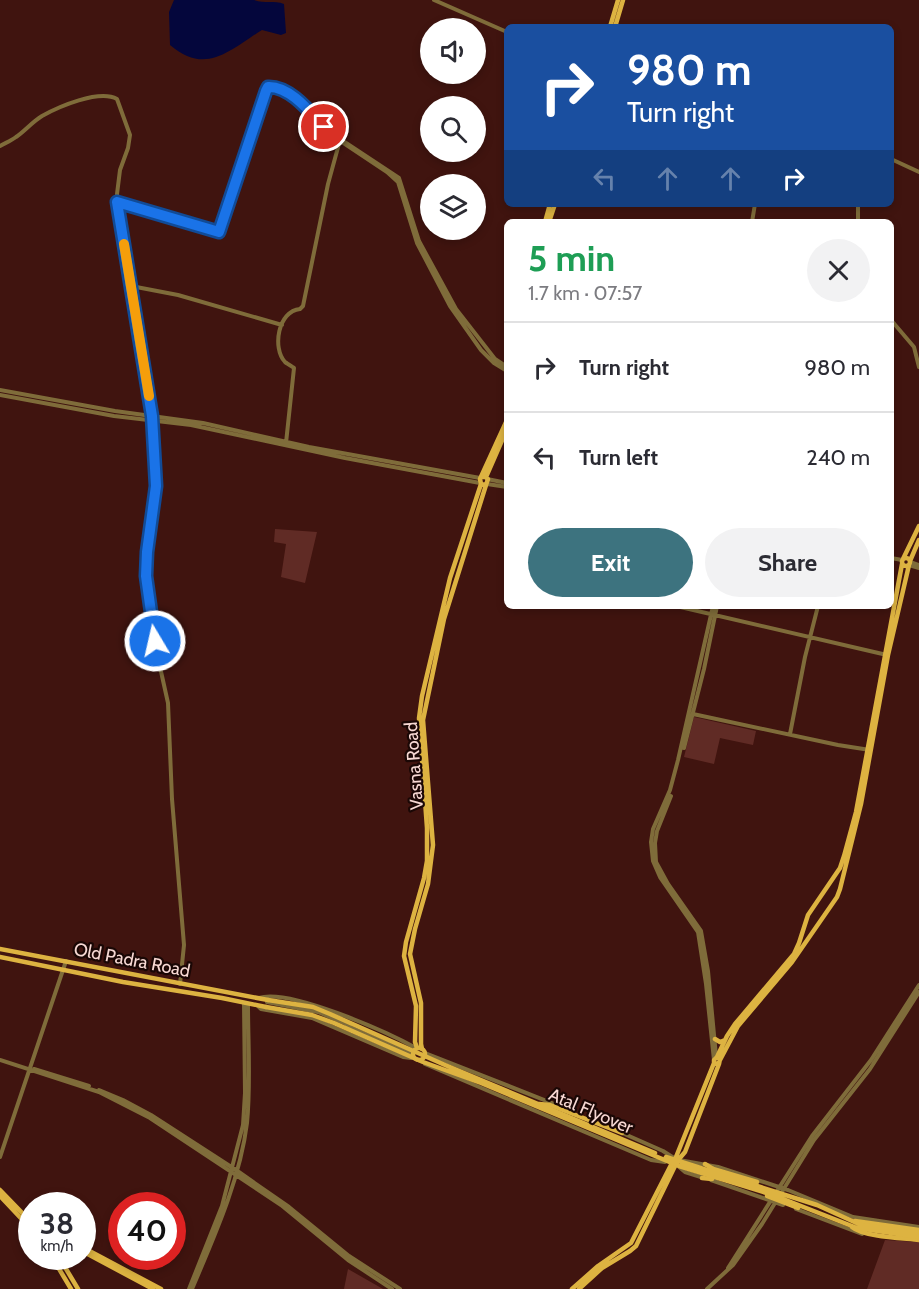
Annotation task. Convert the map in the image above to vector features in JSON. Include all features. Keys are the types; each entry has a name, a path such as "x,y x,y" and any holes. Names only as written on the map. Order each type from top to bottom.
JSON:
{"main road":[{"path":"611,24 618,0"},
{"path":"616,24 623,0"},
{"name":"Vasna Road","path":"417,1053 416,1006 405,956 406,942 422,888 427,861 419,718 422,696 450,578 504,429"},
{"name":"Vasna Road","path":"500,441 504,434"},
{"path":"894,608 902,561 919,526"},
{"path":"886,654 909,563 919,540"},
{"path":"902,561 905,566 909,563"},
{"path":"579,1289 602,1268 636,1246 676,1161 725,1040 754,999 794,954 808,915 840,868 855,812 894,609"},
{"path":"717,1060 738,1026 792,962 837,897 861,804 868,749"},
{"name":"Old Padra Road","path":"0,949 258,998"},
{"name":"Old Padra Road","path":"0,957 257,1006"},
{"name":"Atal Flyover","path":"258,998 313,1007 670,1159 804,1204 871,1231 919,1234"},
{"name":"Atal Flyover","path":"257,1006 312,1015 679,1166 804,1204"},
{"path":"715,1039 720,1042 725,1040"},
{"path":"539,1104 550,1105 620,1133"},
{"path":"572,1289 598,1266 631,1243 676,1161"},
{"path":"702,1178 712,1179 798,1208 804,1204 782,1191 713,1169 705,1164"},
{"path":"0,1190 18,1209"},
{"path":"0,1196 18,1212"},
{"path":"96,1256 161,1289"},
{"path":"96,1257 153,1289"},
{"path":"60,1270 71,1289"},
{"path":"67,1270 78,1289"}],"street":[{"path":"434,0 504,31"},
{"path":"117,202 219,232 266,91 268,87 281,89 324,130 387,172 398,182 417,243 450,306 482,350 494,363 504,368"},
{"path":"0,146 18,136 41,117 57,109 86,99 112,96 118,101 130,135 119,178 117,202 152,419 156,486 147,552 148,596 168,704 172,799 184,945 180,984"},
{"path":"286,443 294,368 285,363 278,344 286,316 303,306 328,184 340,141"},
{"path":"894,160 919,172"},
{"path":"131,286 178,295 282,325"},
{"path":"894,324 914,348 919,367"},
{"path":"0,390 152,419"},
{"path":"0,395 152,419 210,424 345,458 504,484"},
{"path":"894,560 902,561"},
{"path":"909,563 919,566"},
{"path":"692,609 886,654"},
{"path":"715,609 693,714 673,791 657,829 655,843 658,866 701,931 717,1060"},
{"path":"790,734 817,609"},
{"path":"714,613 670,790 653,829 651,842 653,861 660,877 698,932 707,980 717,1060"},
{"path":"693,714 868,749"},
{"path":"0,1157 66,961"},
{"path":"782,1188 814,1132 871,1060 919,986"},
{"path":"707,1289 726,1272 815,1138 870,1069 919,992"},
{"path":"258,998 318,1012 417,1053 429,1067 651,1160 705,1164 782,1188 853,1217 919,1234"},
{"path":"190,1289 219,1224 243,1125 246,1004"},
{"path":"257,1006 264,1005 317,1014 535,1095 663,1151 685,1172 774,1201 851,1231 919,1234"},
{"path":"0,1060 99,1092 122,1103 233,1170 289,1207 349,1256 400,1289"},
{"path":"233,1170 281,1205 348,1260 392,1289"}],"shaded area":[{"path":"174,0 254,0 284,4 286,33 281,35 262,30 217,57 195,59 170,45 169,12"},
{"path":"275,529 317,532 305,583 281,577 286,544 274,542"},
{"path":"694,717 756,731 753,745 720,738 714,764 684,757"},
{"path":"885,1240 919,1242 919,1289 867,1289"},
{"path":"348,1269 383,1289 344,1289"}],"slow traffic":[{"path":"124,244 149,396"}],"route":[{"path":"155,641 146,576 156,486 152,416 117,202 219,232 268,87 281,89 292,95 324,127"}]}
